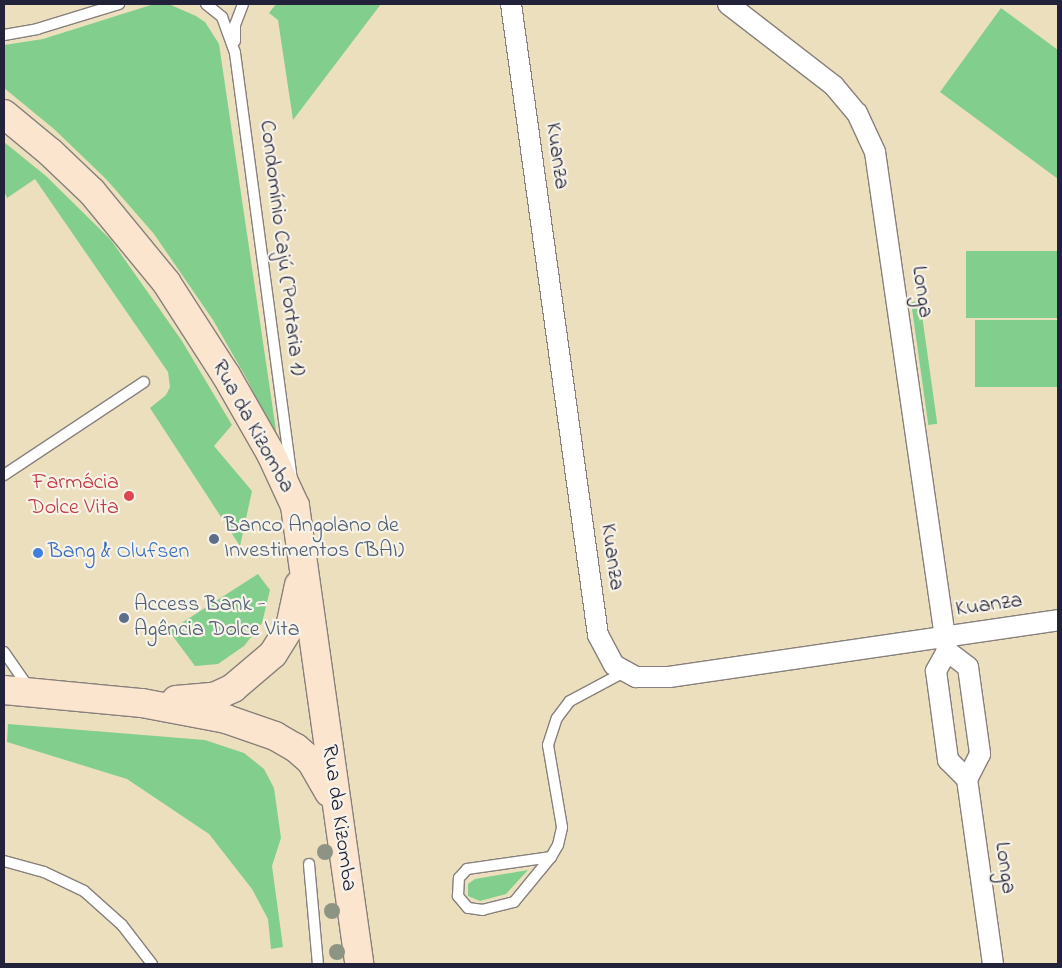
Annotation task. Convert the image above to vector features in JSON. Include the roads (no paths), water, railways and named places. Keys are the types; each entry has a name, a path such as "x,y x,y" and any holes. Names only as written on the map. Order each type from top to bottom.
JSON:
{"main road":[{"name":"Rua da Kizomba","path":"4,114 50,152 92,192 166,282 226,375 271,454 296,506 358,963"},
{"path":"142,703 214,696 234,688 254,672 273,654 290,627 303,567"},
{"path":"4,690 142,703 226,719 275,736 312,761 336,804"}],"street":[{"name":"Kuanza","path":"511,4 598,635 605,654 624,672 636,677 669,677 946,643 1058,620"},
{"name":"Longa","path":"728,4 847,100 857,112 875,152 946,643"},
{"path":"946,643 968,667 980,754 967,779 948,760 936,671 946,643"},
{"name":"Longa","path":"967,779 993,964"}],"lane":[{"path":"4,35 37,29 119,4"},
{"name":"Condomínio Cajú (Portaria 1)","path":"206,4 222,17 235,52 296,506"},
{"path":"235,52 235,25 243,4"},
{"path":"4,475 144,382"},
{"path":"4,652 32,692"},
{"path":"551,857 467,870 457,884 458,896 468,908 483,910 514,902 551,857 558,845 562,827 548,745 557,718 570,702 624,672"},
{"path":"4,861 44,872 84,891 122,924 152,964"},
{"path":"309,864 318,964"}],"place":[{"name":"Farmácia Dolce Vita","path":"129,496"},
{"name":"Banco Angolano de Investimentos (BAI)","path":"214,539"},
{"name":"Bang & Olufsen","path":"38,553"},
{"name":"Access Bank - Agência Dolce Vita","path":"124,618"}]}
